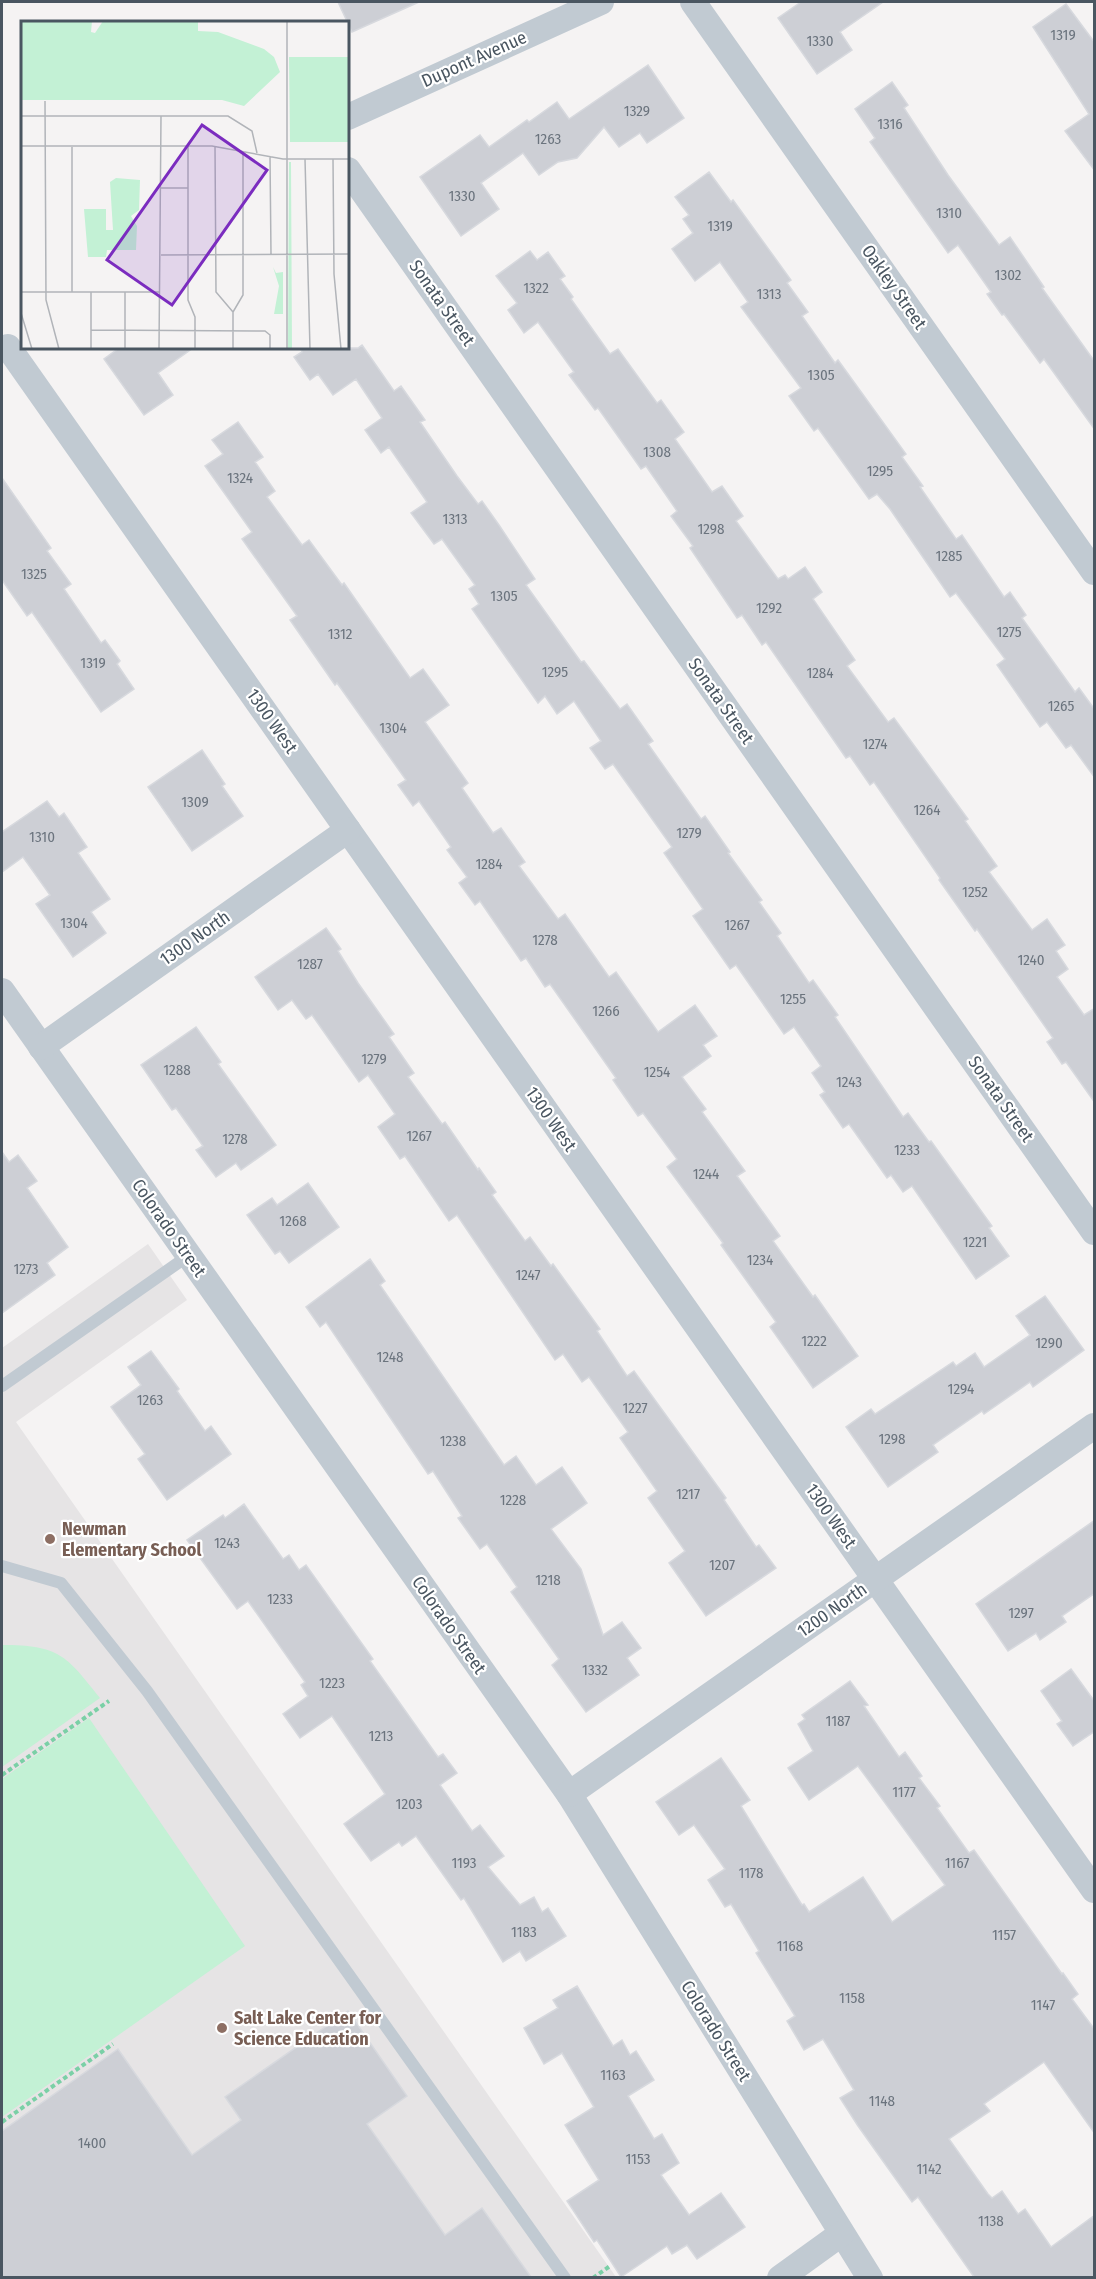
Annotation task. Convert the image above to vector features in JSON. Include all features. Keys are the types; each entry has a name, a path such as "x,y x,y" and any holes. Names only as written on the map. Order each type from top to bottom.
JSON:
{"street":[{"name":"Dupont Avenue","path":"350,116 601,2"},
{"name":"Oakley Street","path":"693,2 1095,572"},
{"name":"Sonata Street","path":"350,173 1095,1232"},
{"name":"1300 West","path":"11,346 348,830 1095,1890"},
{"name":"1300 North","path":"41,1047 348,830"},
{"name":"Colorado Street","path":"2,991 569,1794 870,2277"},
{"name":"1200 North","path":"569,1794 1095,1426"},
{"path":"780,2277 842,2234"}],"lane":[{"path":"2,1386 188,1256"},
{"path":"2,1566 61,1583 147,1691 565,2277"}],"path":[{"path":"2,1775 109,1701"},
{"path":"2,2122 112,2044"},
{"path":"593,2277 610,2266"}],"shaded area":[{"name":"Salt Lake Center for Science Education","path":"148,1244 187,1300 16,1422 616,2277 2,2277 2,1348"}],"green space":[{"path":"2,1645 37,1647 60,1655 69,1662 100,1698 2,1767"},
{"path":"89,1718 245,1946 2,2117 2,1779"}],"building":[{"path":"338,2 419,2 352,32 350,21 347,21"},
{"path":"801,2 883,2 840,32 852,50 817,74 778,18"},
{"path":"1066,4 1095,43 1095,171 1065,131 1089,114 1033,27"},
{"path":"648,65 684,118 647,143 640,133 619,147 604,127 577,158 558,162 539,175 523,153 481,183 499,209 461,236 420,177 480,135 489,147 557,102 569,119"},
{"path":"892,82 908,105 904,108 948,175 999,245 1010,237 1044,287 1042,288 1095,362 1095,430 1044,359 1040,363 1004,314 1002,315 987,294 991,292 958,245 948,253 870,142 875,138 855,109"},
{"path":"709,172 731,202 733,200 791,280 787,283 808,312 802,316 835,363 838,360 906,454 902,457 956,539 962,535 1004,597 1010,592 1026,615 1022,618 1075,692 1079,688 1095,710 1095,778 1071,745 1066,748 1047,722 1040,727 997,665 1005,659 956,593 950,597 890,509 877,494 869,499 818,428 814,431 789,396 801,388 741,307 748,302 720,262 695,281 672,249 693,233 683,219 689,215 675,197"},
{"path":"530,251 537,260 548,252 565,276 560,279 573,297 571,299 610,354 618,349 657,403 661,400 684,432 675,439 712,492 722,486 743,516 736,521 778,579 785,575 788,579 805,567 822,592 813,599 855,660 847,666 888,722 894,718 968,819 965,821 997,866 989,872 1032,930 1047,919 1065,945 1056,951 1068,969 1057,977 1084,1015 1095,1008 1095,1103 1066,1062 1062,1064 1047,1042 1053,1038 977,929 975,931 939,880 940,878 874,782 870,785 850,756 846,758 766,642 762,645 742,615 737,618 690,548 693,546 671,516 677,511 646,466 641,469 598,408 595,410 569,375 574,372 538,322 524,333 508,310 517,303 496,276"},
{"path":"362,345 394,391 401,386 425,420 420,422 457,476 478,504 482,501 535,579 526,585 581,662 584,661 620,709 627,704 653,741 648,744 701,819 705,816 762,900 759,902 781,933 777,936 809,983 813,980 838,1015 835,1017 903,1117 908,1113 929,1142 931,1141 992,1226 989,1228 1009,1256 976,1279 912,1186 903,1192 891,1175 887,1178 849,1124 843,1128 820,1095 825,1092 812,1073 821,1066 794,1027 784,1034 736,965 730,969 693,916 703,909 664,853 672,847 613,764 605,769 590,748 601,741 574,701 557,714 545,696 538,703 472,609 479,604 469,589 475,585 442,539 434,544 411,513 427,502 389,447 381,453 365,430 382,418 356,379 333,395 318,374 310,380 294,357 302,352 301,350 358,348"},
{"path":"116,350 190,350 158,373 173,395 144,415 104,359"},
{"path":"238,422 263,457 255,462 275,491 267,497 302,545 309,540 342,585 344,583 410,678 423,669 449,705 425,722 468,783 462,788 493,833 501,828 525,862 519,866 558,919 565,914 609,977 616,972 658,1032 695,1005 717,1036 703,1045 711,1056 682,1077 706,1109 702,1112 745,1171 737,1176 780,1236 773,1241 858,1356 813,1388 770,1327 776,1322 721,1245 723,1243 667,1167 677,1159 643,1113 638,1116 613,1080 616,1078 550,984 545,987 526,958 521,961 480,901 475,905 459,883 467,877 447,850 451,847 419,801 413,806 398,785 406,780 290,620 297,616 242,539 252,532 205,466 223,454 212,440"},
{"path":"2,478 51,548 47,551 71,584 64,589 101,643 105,640 120,661 117,664 134,689 101,712 32,612 27,616 2,580"},
{"path":"202,750 225,784 222,786 243,816 192,851 148,787"},
{"path":"47,801 59,817 64,813 87,847 78,853 110,899 91,912 106,933 73,957 36,904 50,895 23,857 2,872 2,832"},
{"path":"326,928 341,949 338,951 358,983 394,1034 389,1037 414,1073 408,1077 442,1124 445,1122 478,1170 479,1168 496,1192 492,1195 525,1241 530,1237 551,1266 553,1264 600,1329 597,1331 627,1376 634,1371 726,1498 724,1500 756,1547 759,1545 776,1568 706,1616 669,1563 685,1551 648,1498 657,1491 620,1438 628,1432 589,1377 582,1382 563,1354 555,1360 457,1215 449,1221 405,1156 400,1159 378,1127 395,1114 368,1075 359,1082 312,1015 306,1019 292,1000 278,1010 255,977"},
{"path":"196,1027 221,1062 218,1064 276,1145 241,1170 236,1163 216,1177 196,1150 203,1146 176,1108 172,1110 141,1065"},
{"path":"2,1152 9,1162 18,1155 37,1181 27,1188 68,1247 47,1263 55,1275 2,1313"},
{"path":"308,1183 339,1227 289,1263 280,1251 275,1254 247,1215 272,1198 277,1205"},
{"path":"370,1259 385,1281 380,1285 504,1465 516,1456 536,1485 562,1467 587,1503 551,1529 581,1569 603,1635 622,1622 641,1648 627,1658 639,1675 586,1712 552,1665 559,1659 511,1592 517,1587 487,1544 480,1549 458,1518 462,1516 433,1471 428,1474 326,1322 320,1327 306,1307"},
{"path":"1045,1296 1084,1350 1033,1387 1030,1382 984,1414 982,1411 933,1445 938,1452 888,1487 846,1427 871,1409 875,1414 953,1362 956,1366 975,1353 984,1367 1030,1335 1016,1316"},
{"path":"151,1351 179,1389 177,1391 205,1431 211,1426 231,1454 167,1500 138,1459 145,1454 111,1407 141,1385 128,1367"},
{"path":"244,1504 283,1559 289,1555 299,1570 306,1565 373,1659 370,1661 438,1757 443,1754 457,1773 440,1785 472,1831 480,1825 504,1856 488,1867 520,1905 534,1897 542,1912 548,1908 566,1936 526,1961 520,1951 503,1962 464,1898 461,1900 416,1836 402,1846 399,1842 371,1861 344,1824 385,1794 332,1716 300,1738 283,1714 308,1696 301,1685 305,1682 248,1601 237,1609 187,1540 223,1515 225,1518"},
{"path":"1095,1520 1095,1593 1062,1616 1066,1622 1040,1640 1036,1633 1008,1651 976,1604"},
{"path":"1071,1669 1095,1702 1095,1731 1073,1746 1057,1724 1062,1721 1041,1691"},
{"path":"850,1681 868,1705 864,1706 899,1757 905,1752 922,1776 919,1778 940,1806 937,1808 969,1853 974,1850 1078,1994 1072,1999 1095,2030 1095,2134 1044,2062 984,2104 990,2111 949,2139 988,2194 992,2198 1002,2191 1018,2214 1025,2209 1051,2247 1095,2215 1095,2277 974,2277 918,2197 912,2202 840,2098 854,2090 823,2039 804,2050 787,2021 795,2016 756,1953 759,1951 731,1904 725,1907 708,1880 725,1869 694,1825 679,1835 656,1802 721,1758 750,1800 741,1806 802,1905 804,1904 809,1912 863,1877 892,1922 945,1885 858,1766 809,1800 788,1768 813,1751 798,1724 805,1719 802,1715"},
{"path":"577,1986 613,2046 622,2040 630,2055 636,2051 654,2080 628,2096 654,2139 662,2134 679,2163 661,2175 689,2215 721,2193 745,2227 697,2259 687,2245 672,2254 667,2246 621,2277 597,2240 594,2242 567,2201 599,2180 565,2125 594,2107 562,2053 544,2064 524,2028 558,2008 553,2000"},
{"name":"Salt Lake Center for Science Education","path":"348,2011 407,2096 367,2124 445,2235 482,2208 531,2277 2,2277 2,2131 118,2049 192,2155 241,2120 225,2097"}],"place":[{"name":"Newman Elementary School","path":"50,1539"},
{"name":"Salt Lake Center for Science Education","path":"222,2028"}]}
